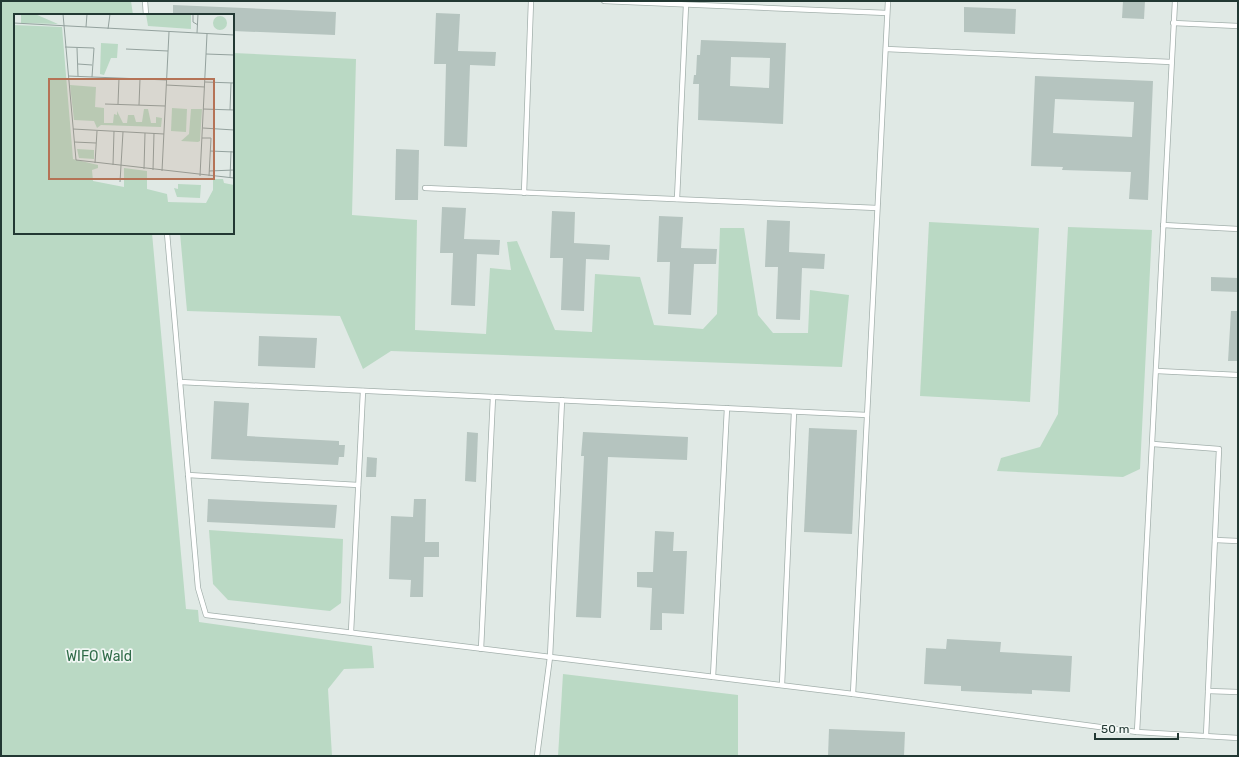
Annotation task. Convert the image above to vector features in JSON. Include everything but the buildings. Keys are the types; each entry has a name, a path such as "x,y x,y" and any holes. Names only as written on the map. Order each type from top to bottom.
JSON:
{"lane":[{"path":"145,1 146,14"},
{"path":"524,192 531,1"},
{"path":"604,1 887,13"},
{"path":"853,694 888,1"},
{"path":"1137,732 1157,371 1175,1"},
{"path":"677,199 686,5"},
{"path":"1174,23 1238,26"},
{"path":"886,49 1172,62"},
{"path":"425,188 877,208"},
{"path":"1163,225 1238,229"},
{"path":"166,234 198,588 206,615 782,685 1137,732 1238,738"},
{"path":"1157,371 1238,376"},
{"path":"180,382 867,415"},
{"path":"351,632 363,391"},
{"path":"481,649 493,397"},
{"path":"537,756 550,657 562,400"},
{"path":"713,677 727,408"},
{"path":"782,685 794,412"},
{"path":"1153,444 1219,449 1206,736"},
{"path":"188,475 358,485"},
{"path":"1215,540 1238,541"},
{"path":"1208,691 1238,692"}],"green space":[{"name":"WIFO Wald","path":"1,1 131,1 133,14 14,14 14,234 152,234 186,609 198,610 199,622 372,646 374,668 344,669 328,689 332,756 1,756"},
{"path":"234,53 356,59 352,215 417,220 415,330 486,334 490,268 511,270 507,242 517,241 555,330 592,332 595,274 640,277 654,325 703,329 717,314 720,228 744,228 758,315 773,333 808,333 810,290 849,295 842,367 391,351 363,369 340,316 187,311 180,234 234,234"},
{"path":"929,222 1039,228 1030,402 920,396"},
{"path":"1068,227 1152,230 1140,469 1123,477 997,471 1001,458 1040,447 1058,414"},
{"path":"209,530 343,539 341,603 330,611 228,600 213,584"},
{"path":"563,674 738,695 738,756 558,756"}]}
